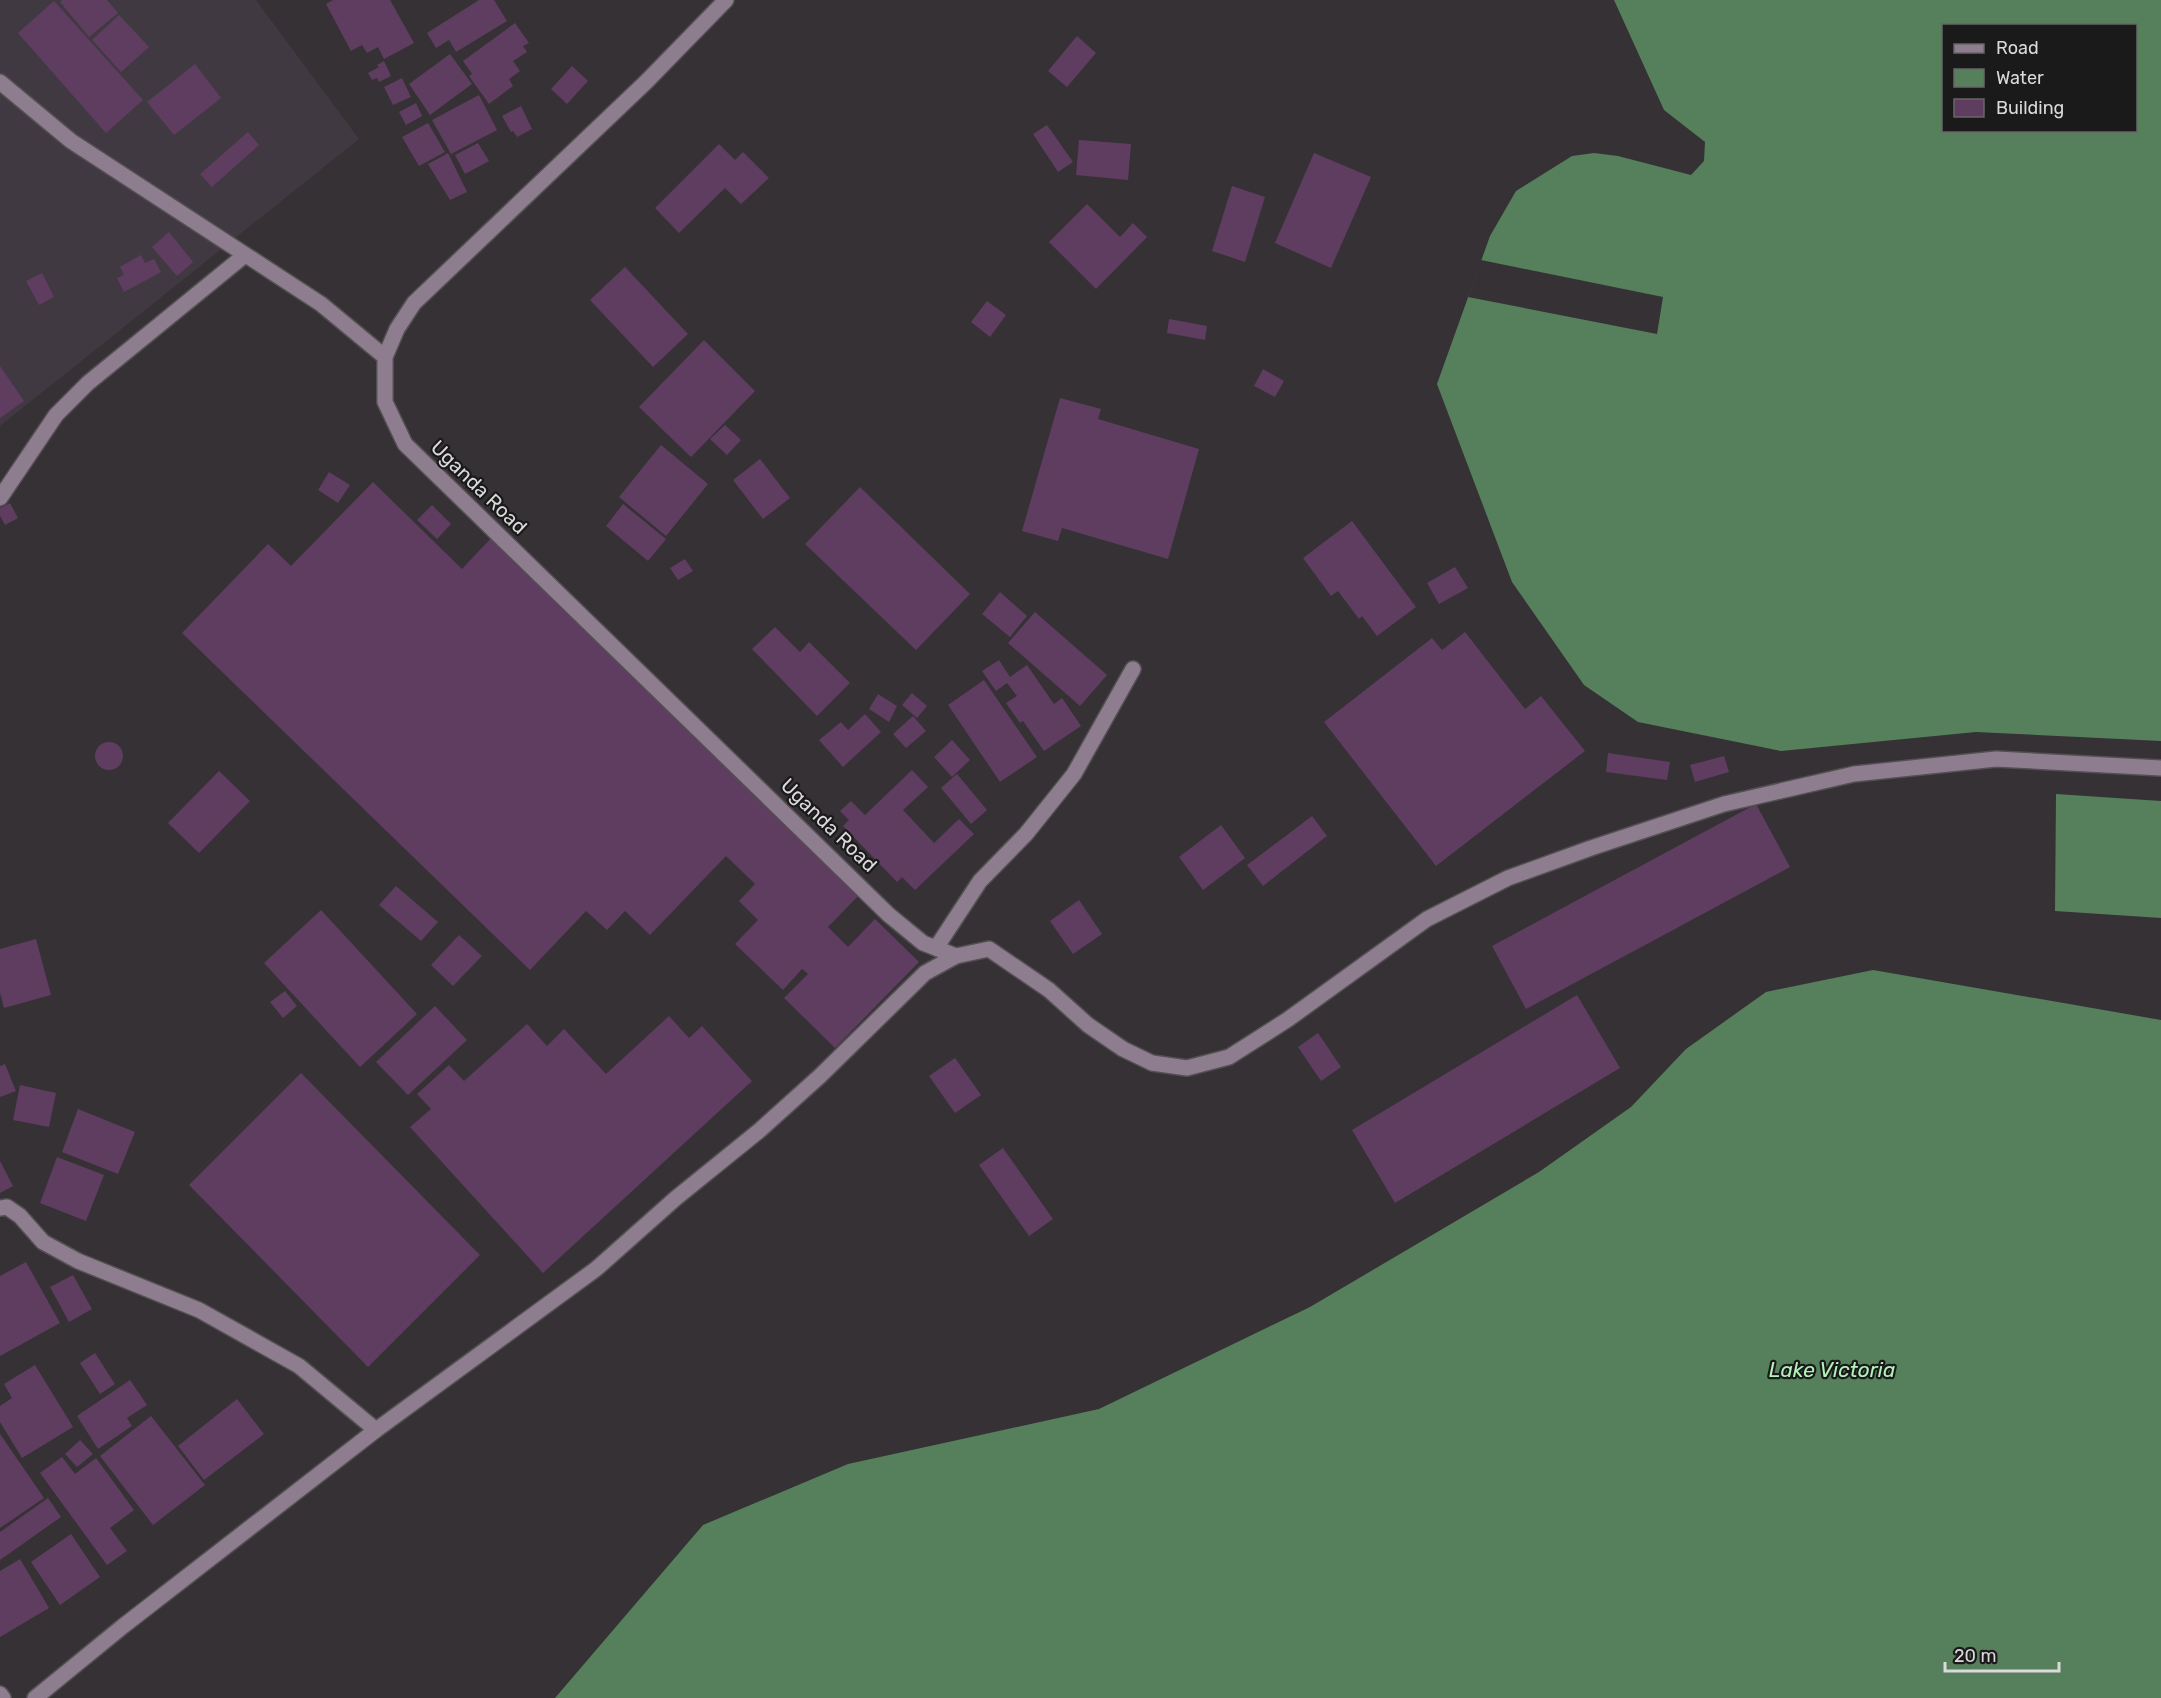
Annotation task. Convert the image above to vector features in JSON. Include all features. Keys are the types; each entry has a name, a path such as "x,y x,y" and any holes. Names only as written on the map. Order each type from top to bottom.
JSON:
{"street":[{"name":"Uganda Road","path":"726,0 638,90 414,303 397,329 385,357 385,402 405,444 889,915 923,944 956,956"},
{"path":"0,82 71,141 321,304 385,357"},
{"path":"0,498 56,415 80,391 141,338 245,255"},
{"path":"936,948 981,881 1026,834 1074,774 1133,669"},
{"path":"35,1698 122,1627 376,1430 596,1269 676,1198 760,1130 820,1077 925,973 956,956 989,949 1049,990 1088,1025 1123,1049 1152,1063 1187,1068 1229,1057 1287,1020 1427,919 1508,878 1724,804 1854,774 1996,759 2161,768"},
{"path":"0,1208 7,1207 20,1216 44,1242 78,1261 199,1310 299,1366 376,1430"},
{"path":"0,1694 3,1698"}],"shaded area":[{"path":"0,0 256,0 359,139 0,426"}],"water":[{"path":"1614,0 2161,0 2161,741 1976,732 1781,751 1638,722 1584,685 1512,582 1437,384 1490,236 1516,191 1572,156 1594,153 1618,156 1691,175 1704,161 1705,142 1664,110"},
{"path":"2056,794 2161,801 2161,918 2055,911"},
{"name":"Lake Victoria","path":"1873,970 2161,1020 2161,1698 555,1698 703,1525 848,1464 1099,1409 1310,1307 1539,1172 1631,1107 1686,1049 1766,992"}],"pier":[{"path":"1481,260 1663,297 1657,334 1468,297"}],"building":[{"path":"62,0 107,0 118,13 89,37 60,2"},
{"path":"333,0 390,0 414,43 384,59 378,47 367,53 362,45 351,51 326,4"},
{"path":"479,0 494,0 507,21 456,52 449,40 436,48 427,33"},
{"path":"54,1 143,100 106,133 18,33"},
{"path":"119,15 149,47 121,72 92,40"},
{"path":"515,23 529,43 523,46 527,52 513,61 520,71 509,79 513,86 489,104 469,76 472,74 463,61"},
{"path":"1077,36 1096,53 1067,87 1048,71"},
{"path":"450,54 472,84 430,115 409,84"},
{"path":"384,61 391,76 379,82 377,78 372,80 368,73"},
{"path":"195,64 221,98 174,135 147,102"},
{"path":"572,66 588,81 567,104 551,89"},
{"path":"402,78 411,97 393,105 384,87"},
{"path":"479,95 497,130 451,154 432,120"},
{"path":"416,103 422,116 406,125 399,112"},
{"path":"521,106 532,129 517,137 513,131 511,132 502,116"},
{"path":"428,123 445,152 419,166 402,137"},
{"path":"1047,125 1073,162 1058,172 1033,134"},
{"path":"248,132 259,145 212,187 200,174"},
{"path":"1079,140 1131,144 1128,180 1076,175"},
{"path":"478,143 489,161 465,174 455,155"},
{"path":"719,144 735,160 743,152 769,178 741,204 725,188 679,233 655,208"},
{"path":"448,153 467,192 450,200 428,164"},
{"path":"1314,153 1371,177 1331,268 1275,243"},
{"path":"1232,186 1265,197 1245,262 1212,251"},
{"path":"1087,204 1120,237 1133,223 1147,237 1096,289 1049,242"},
{"path":"169,232 193,262 177,276 152,247"},
{"path":"141,255 145,263 154,259 161,272 124,292 117,278 124,275 120,267"},
{"path":"625,267 688,334 653,367 590,300"},
{"path":"42,273 54,297 39,305 26,281"},
{"path":"987,301 1006,315 990,337 971,322"},
{"path":"1169,319 1207,326 1205,340 1167,333"},
{"path":"704,340 755,391 691,457 639,407"},
{"path":"0,366 24,401 0,418"},
{"path":"1263,369 1284,381 1275,397 1254,386"},
{"path":"1060,398 1101,409 1098,419 1199,449 1168,559 1062,528 1058,541 1022,531"},
{"path":"725,425 741,440 727,455 710,439"},
{"path":"661,445 708,484 666,536 619,497"},
{"path":"760,459 790,498 763,519 733,480"},
{"path":"329,472 350,485 338,503 318,490"},
{"path":"373,482 462,569 494,535 862,892 828,927 848,947 875,919 919,962 835,1048 784,998 808,974 802,969 783,990 735,944 758,920 739,901 755,884 726,856 650,935 625,911 607,930 586,911 530,970 182,633 268,544 291,566"},
{"path":"860,487 970,594 916,650 805,544"},
{"path":"10,503 18,518 5,525 0,516 0,508"},
{"path":"623,504 666,539 648,561 606,526"},
{"path":"432,505 451,524 437,539 417,520"},
{"path":"1352,521 1416,607 1377,636 1362,616 1359,619 1338,591 1331,596 1303,558"},
{"path":"685,559 693,571 678,580 670,568"},
{"path":"1455,567 1468,588 1439,604 1427,583"},
{"path":"1000,592 1027,616 1010,637 982,614"},
{"path":"1035,612 1107,675 1080,706 1008,643"},
{"path":"775,627 800,652 809,642 850,683 817,716 752,649"},
{"path":"1465,632 1525,709 1541,696 1585,751 1436,866 1324,722 1432,638 1442,650"},
{"path":"999,660 1010,677 1027,665 1054,704 1062,698 1081,726 1044,751 1023,721 1020,723 1006,703 1017,696 1007,683 996,691 982,671"},
{"path":"984,680 1037,757 1000,782 948,705"},
{"path":"912,693 927,706 917,718 902,705"},
{"path":"878,694 897,706 889,722 869,709"},
{"path":"865,714 881,732 843,767 819,740 841,722 848,730"},
{"path":"913,716 926,731 906,748 893,734"},
{"path":"952,740 970,760 952,777 934,757"},
{"path":"109,742 119,746 123,756 119,766 109,770 99,766 95,756 99,746"},
{"path":"1608,753 1670,762 1667,780 1606,772"},
{"path":"1724,756 1729,772 1695,782 1690,765"},
{"path":"912,770 928,787 903,810 934,843 959,819 974,834 915,890 902,877 897,882 843,826 849,820 840,811 851,801 865,815"},
{"path":"219,771 250,801 199,853 168,823"},
{"path":"957,774 987,810 971,824 941,788"},
{"path":"1756,804 1790,867 1526,1009 1492,946"},
{"path":"1312,816 1327,836 1263,886 1247,865"},
{"path":"1221,825 1245,858 1203,890 1179,857"},
{"path":"396,886 438,922 421,941 379,905"},
{"path":"1079,900 1102,934 1073,954 1050,921"},
{"path":"321,910 417,1014 360,1067 264,963"},
{"path":"459,935 482,956 453,986 431,965"},
{"path":"36,939 51,995 4,1008 0,993 0,949"},
{"path":"285,991 297,1006 283,1018 270,1002"},
{"path":"1577,995 1620,1068 1395,1203 1352,1130"},
{"path":"435,1006 467,1040 408,1095 376,1062"},
{"path":"669,1016 689,1038 702,1026 752,1081 543,1273 410,1127 431,1109 417,1094 449,1065 464,1081 527,1024 547,1046 564,1029 606,1074"},
{"path":"1318,1033 1341,1067 1321,1081 1298,1047"},
{"path":"955,1058 981,1095 955,1113 929,1076"},
{"path":"5,1064 16,1091 0,1097 0,1066"},
{"path":"301,1073 480,1255 368,1367 189,1185"},
{"path":"20,1085 56,1093 49,1127 13,1120"},
{"path":"78,1109 135,1132 118,1174 62,1152"},
{"path":"1003,1148 1053,1219 1029,1236 979,1165"},
{"path":"57,1157 104,1175 86,1221 40,1203"},
{"path":"0,1161 13,1186 0,1193"},
{"path":"26,1262 60,1323 0,1356 0,1276"},
{"path":"73,1275 92,1309 69,1322 50,1287"},
{"path":"95,1353 115,1384 100,1394 80,1363"},
{"path":"35,1365 73,1427 22,1458 0,1422 0,1406 12,1398 4,1384"},
{"path":"130,1380 147,1405 127,1418 132,1426 98,1449 77,1416"},
{"path":"237,1399 264,1434 204,1480 178,1446"},
{"path":"151,1416 205,1485 153,1525 100,1456"},
{"path":"0,1434 44,1498 0,1528"},
{"path":"80,1440 93,1454 77,1467 65,1454"},
{"path":"62,1457 75,1474 96,1458 134,1510 110,1528 127,1551 107,1565 40,1473"},
{"path":"48,1498 61,1517 0,1560 0,1532"},
{"path":"71,1534 100,1577 60,1605 31,1562"},
{"path":"20,1559 49,1608 0,1637 0,1571"}]}
